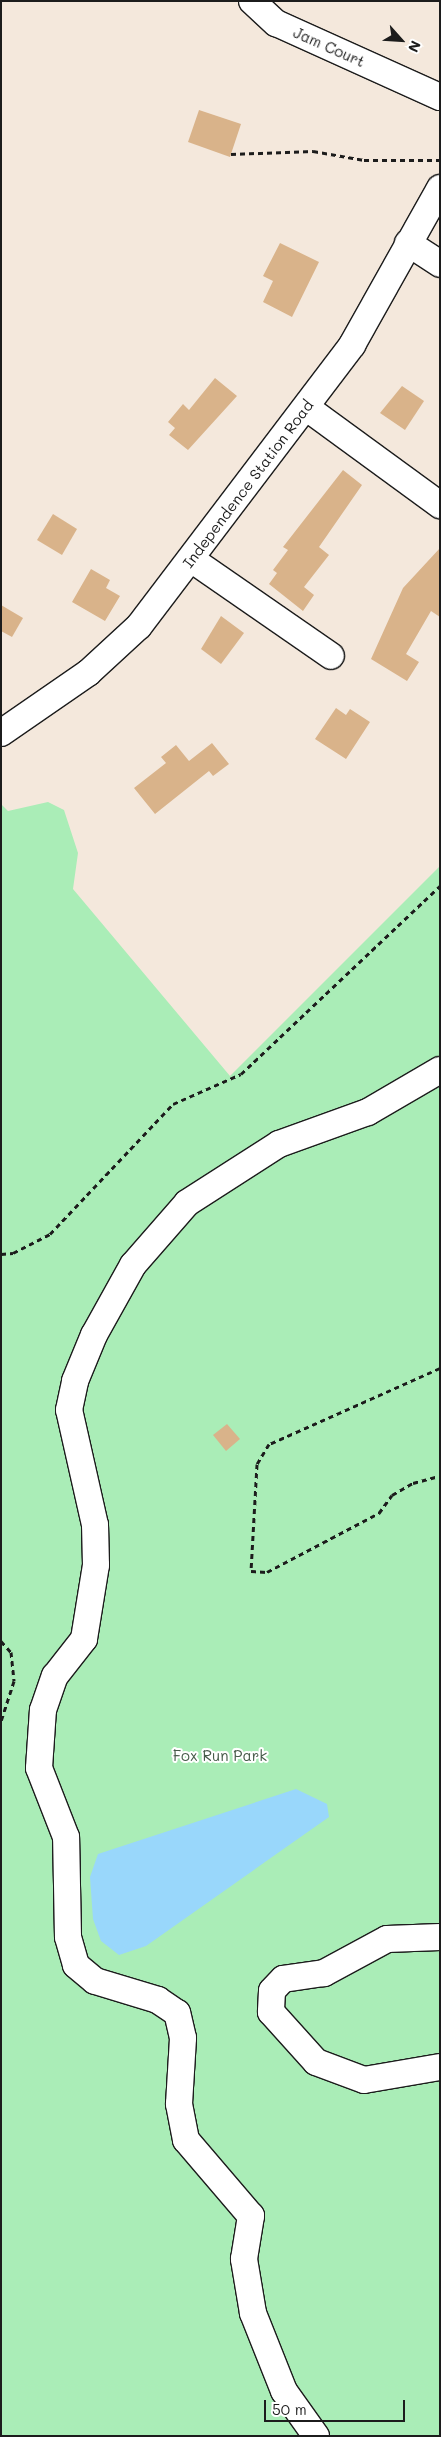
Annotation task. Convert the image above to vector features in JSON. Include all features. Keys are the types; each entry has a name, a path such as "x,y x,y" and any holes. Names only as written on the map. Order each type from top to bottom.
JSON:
{"street":[{"name":"Jam Court","path":"252,1 276,23 440,97"},
{"name":"Independence Station Road","path":"1,733 124,642 191,559 307,408 352,345 440,188"},
{"path":"408,243 440,264"},
{"path":"307,408 440,505"},
{"path":"191,559 330,656"},
{"path":"316,2436 284,2391 253,2313 244,2259 251,2216 186,2140 178,2104 183,2038 177,2013 158,2000 95,1980 76,1965 68,1937 66,1836 39,1768 43,1710 54,1676 84,1639 96,1565 95,1525 70,1410 75,1381 94,1335 133,1264 186,1203 279,1144 368,1112 440,1070"},
{"path":"440,1937 387,1939 324,1973 283,1979 272,1991 272,2012 316,2062 364,2080 440,2067"}],"path":[{"path":"231,154 313,151 364,160 440,160"},
{"path":"1,1254 13,1253 50,1234 173,1104 241,1074 440,886"},
{"path":"440,1368 269,1444 257,1464 251,1571 267,1572 379,1512 392,1496 413,1483 440,1476"},
{"path":"1,1641 11,1652 14,1681 1,1721"}],"green space":[{"name":"Fox Run Park","path":"48,802 64,810 78,853 73,889 230,1076 440,866 440,2436 1,2436 1,804 8,811"}],"water":[{"path":"296,1789 327,1804 329,1817 146,1946 119,1955 101,1941 93,1919 90,1877 98,1854"}],"building":[{"path":"199,110 241,124 230,157 188,142"},
{"path":"280,243 319,262 292,317 263,302 273,281 263,276"},
{"path":"215,378 237,396 188,450 169,435 175,428 168,422 183,404 189,410"},
{"path":"402,386 424,401 405,430 380,413"},
{"path":"343,470 362,485 319,547 329,555 304,587 314,595 303,611 269,584 277,573 273,570 288,550 283,547"},
{"path":"53,514 77,529 62,555 37,540"},
{"path":"440,548 440,617 431,611 406,654 419,662 407,681 371,659 403,588"},
{"path":"91,569 110,580 106,588 120,596 105,621 72,602"},
{"path":"1,605 23,618 12,637 1,631"},
{"path":"221,616 244,633 221,664 201,649"},
{"path":"336,708 346,715 350,709 370,722 346,759 315,739"},
{"path":"212,743 229,764 213,776 209,771 155,814 134,788 166,763 161,757 176,745 189,761"},
{"path":"227,1424 240,1439 226,1451 213,1435"}]}
